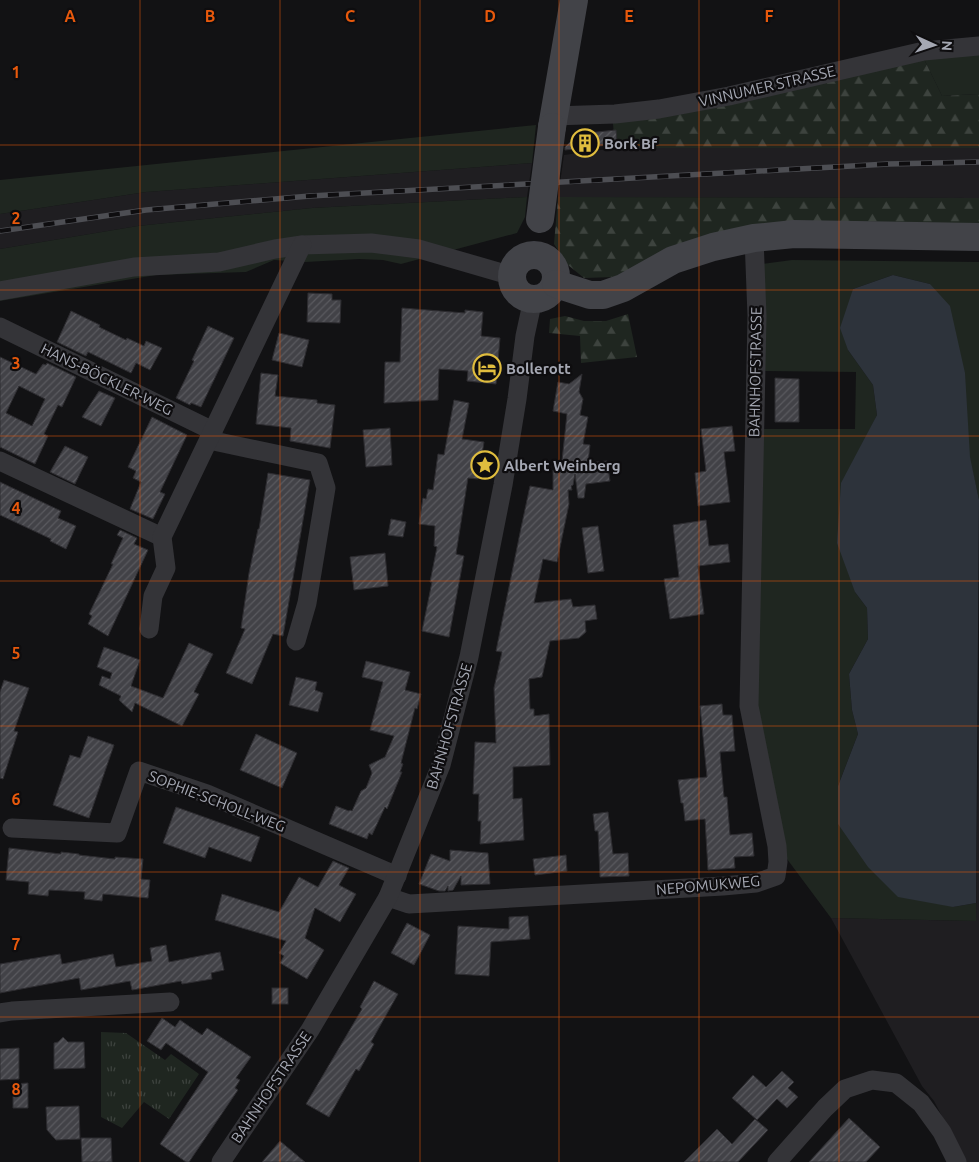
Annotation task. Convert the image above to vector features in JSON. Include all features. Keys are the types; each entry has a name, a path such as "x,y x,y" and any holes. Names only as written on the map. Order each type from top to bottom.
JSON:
{"street":[{"path":"536,254 553,122 574,0"},
{"name":"VINNUMER STRASSE","path":"553,122 659,109 729,96 924,50 979,46"},
{"path":"556,284 590,295 602,295 623,288 674,260 754,238 794,234 979,236"},
{"name":"BAHNHOFSTRASSE","path":"753,506 757,316 754,238"},
{"path":"0,291 134,267 219,262 302,245 371,243 419,249 512,276"},
{"path":"149,629 152,596 166,568 162,537 302,245"},
{"path":"536,254 545,257 553,264 556,284 551,292 543,298 533,299 525,297 518,292 512,276 514,267 520,260 527,255 536,254"},
{"name":"BAHNHOFSTRASSE","path":"228,1159 310,1030 388,897 441,765 469,656 503,485 525,336 533,299"},
{"name":"HANS-BÖCKLER-WEG","path":"0,327 211,435 318,463 326,488 307,603 296,640"},
{"path":"0,460 162,537"},
{"name":"NEPOMUKWEG","path":"388,897 408,904 428,903 723,886 756,883 776,876 778,862 777,846 749,706 753,506"},
{"name":"SOPHIE-SCHOLL-WEG","path":"12,828 117,833 139,772 207,794 397,876"},
{"path":"0,1013 12,1010 170,1002"},
{"path":"777,1162 825,1108 845,1090 872,1080 896,1083 921,1104 942,1132 957,1162"}],"shaded area":[{"path":"615,148 979,148 979,198 558,197 564,155"},
{"path":"532,163 527,197 312,208 138,226 0,249 0,214 146,192"},
{"path":"893,275 930,284 950,306 965,373 970,457 979,500 976,903 953,907 898,897 868,867 838,824 838,786 858,734 852,710 849,674 868,639 867,608 855,592 837,543 841,483 877,415 873,385 848,350 840,328 853,289"},
{"path":"979,658 979,1162 966,1162 934,1101 922,1086 831,918 976,921"}],"green space":[{"path":"979,52 979,94 942,96 923,57"},
{"path":"923,57 942,96 979,94 979,148 615,148 613,123"},
{"path":"536,125 532,163 146,192 0,214 0,180"},
{"path":"527,197 525,217 517,233 401,264 383,260 359,259 306,262 274,260 246,272 156,275 0,301 0,249 138,226 312,208"},
{"path":"558,197 979,198 979,230 790,223 614,277 584,278 568,265 554,244"},
{"path":"792,260 979,262 979,500 930,284 893,275 853,289 848,350 873,385 877,415 861,448 855,592 867,608 868,639 849,674 852,710 858,734 838,786 953,907 976,903 976,921 831,918 787,859 741,683 756,429 855,429 856,372 764,371 762,264"},
{"path":"628,314 637,357 581,363 580,336 549,333 550,319 565,316 584,321 606,321"},
{"path":"101,1032 126,1033 165,1060 171,1054 199,1074 169,1119 144,1102 122,1128 101,1117"}],"building":[{"path":"616,130 617,144 565,150 565,147 578,134"},
{"path":"308,293 332,294 332,300 341,300 340,323 307,322"},
{"path":"402,308 465,313 465,310 483,312 481,336 500,338 496,384 467,381 468,371 439,369 438,400 384,403 385,362 400,362"},
{"path":"71,311 126,340 127,338 144,346 146,341 162,348 150,370 136,363 131,373 88,352 86,356 57,342"},
{"path":"208,326 234,338 201,407 191,403 190,405 176,398"},
{"path":"279,333 309,340 302,367 272,360"},
{"path":"0,357 36,374 43,364 46,365 47,363 76,377 62,407 58,405 44,434 48,436 35,464 0,447","holes":["19,386 45,399 32,426 6,413"]},
{"path":"261,373 278,375 275,396 317,400 317,403 335,405 330,448 290,441 291,428 256,424"},
{"path":"582,374 579,392 583,399 580,415 588,417 583,444 590,445 588,463 607,461 610,481 586,484 584,498 578,498 575,474 573,485 571,486 572,490 568,490 569,504 557,562 543,559 534,603 571,599 573,607 595,605 597,619 585,621 586,632 579,638 550,641 542,677 529,679 530,709 534,709 534,716 549,714 550,765 513,767 513,799 522,798 524,840 480,844 481,821 478,821 479,794 473,794 475,742 496,743 494,688 502,652 496,651 530,486 553,490 553,470 561,470 567,414 553,411 558,382 569,384"},
{"path":"775,378 799,379 799,422 775,422"},
{"path":"99,391 115,398 101,426 82,417"},
{"path":"454,400 469,403 462,439 484,442 478,479 468,478 456,554 464,556 449,637 422,631 437,547 434,546 435,526 419,524 423,498 426,499 428,489 433,490 438,454 444,455"},
{"path":"152,417 187,435 160,492 165,494 153,519 130,509 141,482 133,478 136,471 128,467"},
{"path":"732,426 735,451 724,452 730,502 698,506 695,473 706,471 701,429"},
{"path":"390,428 392,465 366,467 363,430"},
{"path":"65,446 88,457 75,484 50,472"},
{"path":"268,473 310,480 283,636 273,634 252,684 226,673 245,629 241,628 249,573 259,529"},
{"path":"0,482 61,511 58,518 76,526 66,549 50,541 51,539 0,515"},
{"path":"391,519 406,522 403,537 388,535"},
{"path":"706,520 709,546 728,544 730,562 698,566 704,614 670,619 664,579 679,577 673,525"},
{"path":"598,526 604,571 588,573 582,528"},
{"path":"120,530 137,538 134,544 148,550 108,636 88,624 92,616 89,614 123,538 117,535"},
{"path":"385,553 388,586 354,590 350,557"},
{"path":"189,643 213,654 194,692 199,694 182,726 135,703 132,712 119,700 121,696 99,685 102,676 110,679 112,673 97,667 104,647 140,660 131,686 163,698"},
{"path":"366,661 410,672 405,690 421,694 417,709 415,708 401,763 403,764 400,772 402,772 387,809 385,807 372,835 369,833 367,839 329,824 336,806 352,811 361,791 366,788 372,773 369,765 385,757 394,736 370,730 383,682 362,677"},
{"path":"296,677 317,682 315,690 323,693 318,712 289,705"},
{"path":"4,680 29,688 14,731 18,732 3,779 0,778 0,692"},
{"path":"722,704 723,715 732,715 735,751 720,752 724,797 727,797 730,835 752,833 754,856 734,857 735,868 708,870 705,819 685,821 678,780 707,777 700,706"},
{"path":"256,734 297,753 282,788 240,770"},
{"path":"88,736 114,745 89,818 53,805 70,755 80,758"},
{"path":"176,807 260,837 251,862 209,847 205,858 163,843"},
{"path":"608,812 613,854 628,853 629,876 600,877 598,831 595,831 593,814"},
{"path":"9,848 115,859 115,857 143,859 141,879 150,880 148,898 103,894 102,901 84,899 85,892 49,890 48,896 28,894 29,882 6,880"},
{"path":"450,850 488,853 490,884 461,885 461,876 453,890 448,891 448,886 445,891 439,891 419,884 431,854 450,861"},
{"path":"566,855 567,871 535,875 533,859"},
{"path":"333,861 349,868 339,885 356,894 340,922 315,908 305,938 324,950 307,979 280,963 284,956 279,953 286,941 215,920 222,894 279,912 299,877 318,887"},
{"path":"528,916 530,939 491,942 489,976 455,974 458,926 509,929 509,917"},
{"path":"407,923 430,935 414,965 391,953"},
{"path":"166,945 169,962 220,952 224,970 211,973 212,979 182,984 181,981 132,990 130,981 81,990 79,978 0,993 0,964 60,954 62,964 113,954 116,967 152,961 150,948"},
{"path":"374,981 398,994 371,1042 374,1044 359,1071 356,1069 329,1117 306,1104 362,1009 360,1007"},
{"path":"272,988 288,988 288,1004 272,1004"},
{"path":"162,1018 175,1027 180,1020 202,1035 207,1028 251,1057 236,1078 240,1080 235,1088 238,1090 189,1162 186,1162 160,1144 208,1072 166,1043 161,1050 147,1041"},
{"path":"63,1037 68,1042 84,1042 85,1068 54,1069 54,1043"},
{"path":"19,1048 19,1079 0,1080 0,1049"},
{"path":"782,1071 794,1082 788,1088 798,1097 787,1108 777,1099 757,1120 732,1098 753,1075 766,1087"},
{"path":"28,1083 28,1108 13,1108 13,1084"},
{"path":"79,1106 80,1139 56,1140 47,1130 46,1107"},
{"path":"849,1118 880,1147 866,1162 809,1162"},
{"path":"755,1119 768,1130 738,1162 684,1162 717,1129 732,1144"},
{"path":"81,1138 111,1138 112,1162 82,1162"},
{"path":"280,1141 305,1162 262,1162"}],"railway":[{"path":"0,231 146,210 310,196 888,164 979,162"}],"place":[{"name":"Bork Bf","path":"585,143"},
{"name":"Bollerott","path":"487,368"},
{"name":"Albert Weinberg","path":"485,465"}]}
